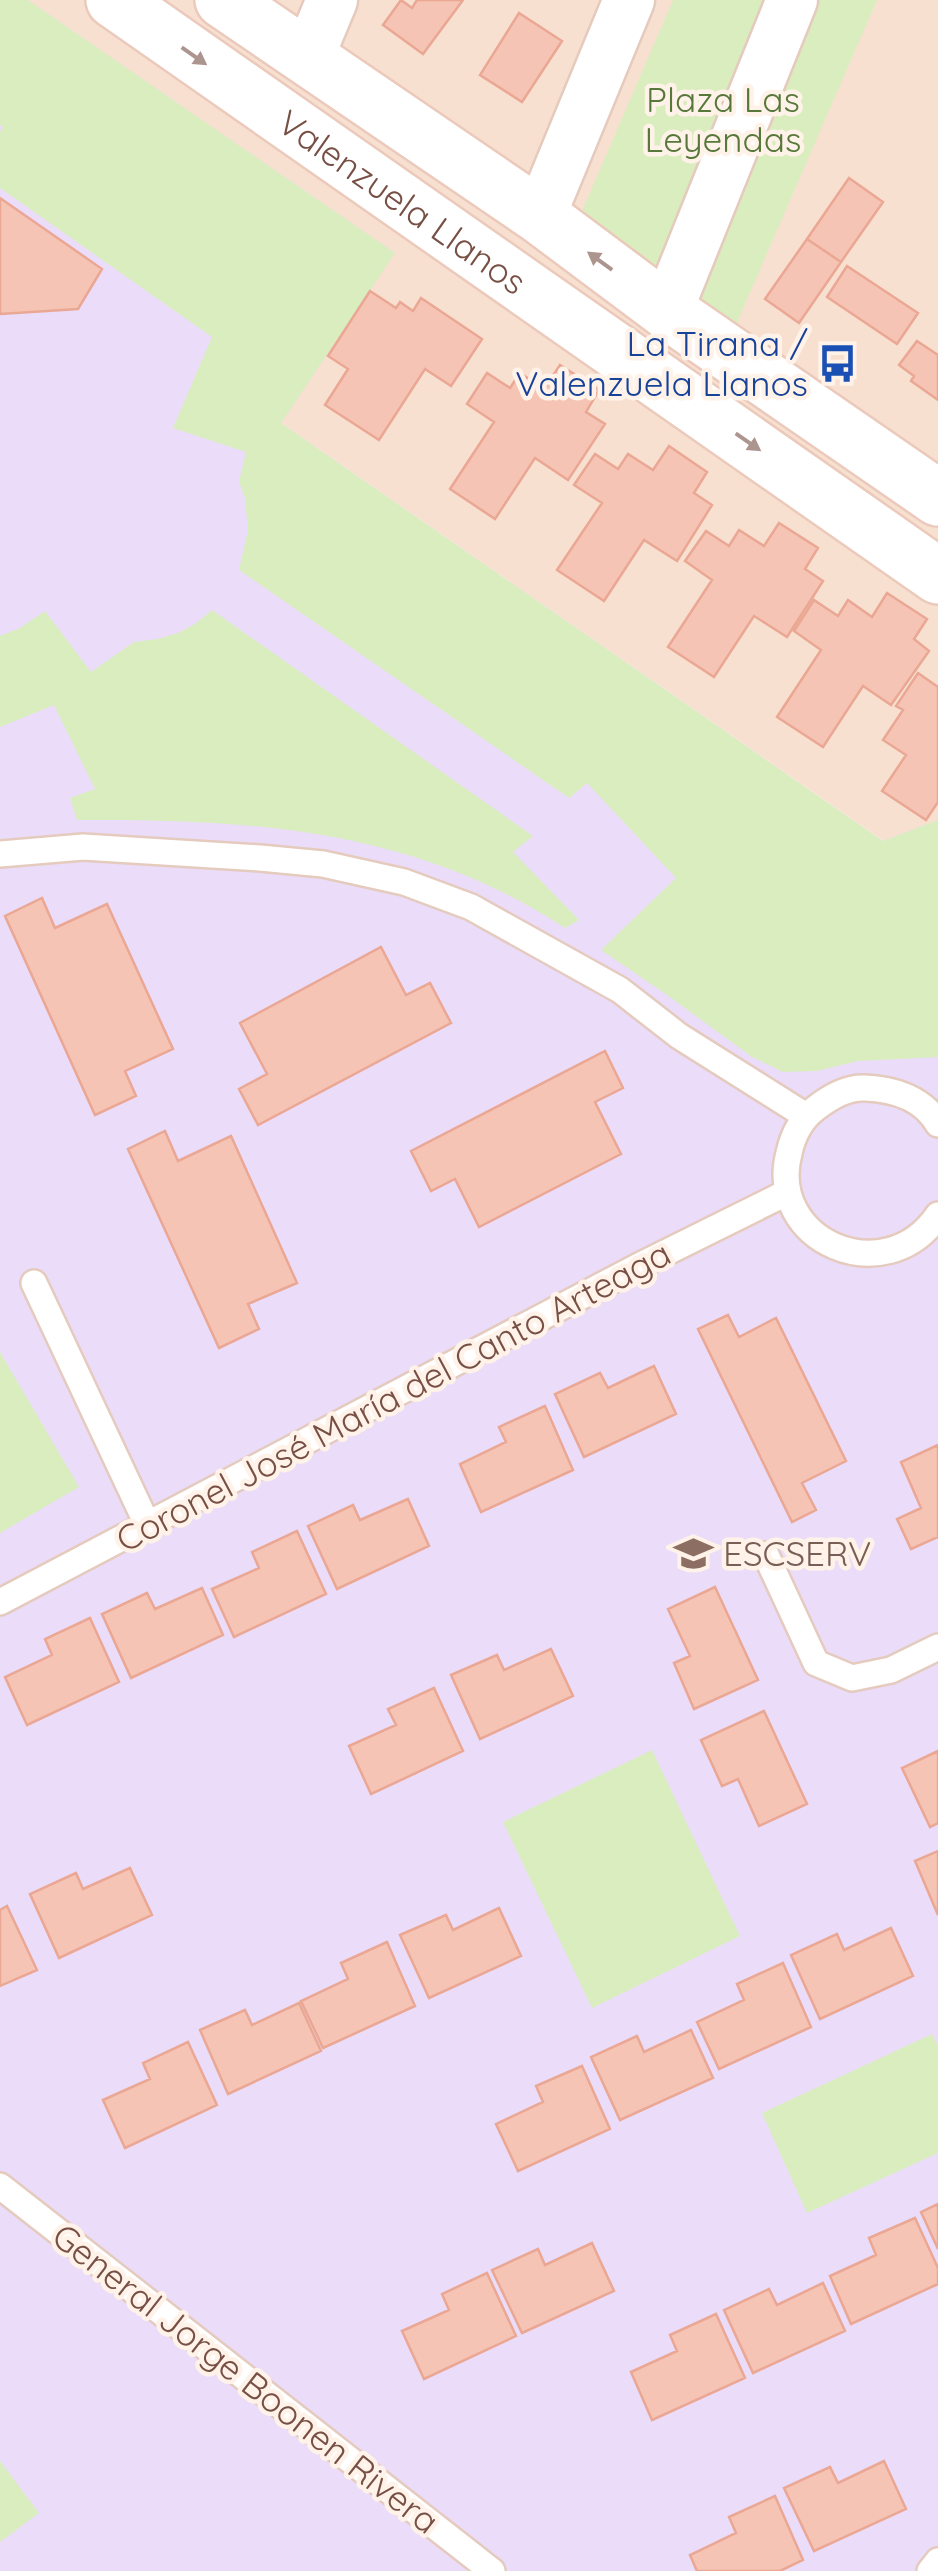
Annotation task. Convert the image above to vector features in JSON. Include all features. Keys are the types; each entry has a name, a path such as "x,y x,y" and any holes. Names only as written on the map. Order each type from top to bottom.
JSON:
{"main road":[{"name":"Valenzuela Llanos","path":"114,0 938,576"},
{"name":"Valenzuela Llanos","path":"223,0 540,216 938,498"}],"street":[{"path":"308,58 332,0"},
{"path":"540,216 629,0"},
{"path":"668,310 792,0"}],"lane":[{"path":"0,854 83,847 260,858 323,864 404,882 471,907 605,981 679,1036 806,1116"},
{"path":"934,1229 903,1248 875,1254 846,1252 821,1240 800,1218 788,1192 785,1166 792,1139 806,1116 829,1097 857,1088 926,1095 938,1124"},
{"name":"Coronel José María del Canto Arteaga","path":"0,1602 620,1276 788,1192"},
{"path":"34,1283 147,1524"},
{"path":"766,1555 816,1662 852,1678 891,1670 938,1647"},
{"name":"General Jorge Boonen Rivera","path":"0,2186 492,2571"},
{"path":"930,2571 938,2561"}],"shaded area":[{"path":"0,0 28,0 395,253 281,423 883,841 938,820 938,2571 0,2571"},
{"path":"27,0 938,0 938,820 884,841 280,422"}],"green space":[{"path":"0,0 28,0 395,253 281,423 883,841 938,820 938,1057 858,1061 817,1071 783,1072 752,1057 601,950 676,878 587,783 569,798 239,570 248,530 239,482 246,452 173,428 212,337 0,188"},
{"name":"Plaza Las Leyendas","path":"673,0 877,0 725,350 570,239"},
{"path":"212,610 533,836 513,852 579,920 565,928 508,895 449,869 330,836 206,823 77,820 70,798 95,789 54,705 0,727 0,636 45,611 91,672 134,642 178,633"},
{"path":"0,1352 79,1487 0,1533"},
{"path":"652,1750 740,1936 592,2008 503,1822"},
{"path":"932,2034 938,2046 938,2153 807,2213 762,2113"},
{"path":"0,2461 39,2513 0,2542"}],"building":[{"path":"401,0 412,8 417,0 463,0 423,54 383,25"},
{"path":"519,13 562,41 522,102 480,75"},
{"path":"849,178 883,202 841,262 807,239"},
{"path":"0,198 102,269 78,309 0,314"},
{"path":"807,239 841,262 799,323 765,299"},
{"path":"847,266 918,313 897,344 827,297"},
{"path":"370,291 396,308 400,302 413,311 421,298 482,339 451,386 425,369 379,440 325,405 348,369 328,356"},
{"path":"917,341 938,355 938,400 911,381 914,376 899,365"},
{"path":"560,365 599,390 586,412 605,424 568,480 535,458 495,519 450,489 494,422 467,404 487,373 510,388 520,373 544,389"},
{"path":"669,446 707,472 694,493 712,505 677,561 644,540 604,601 557,570 602,503 574,485 595,454 618,469 628,454 653,470"},
{"path":"779,523 818,548 805,569 823,581 787,637 754,616 714,677 668,647 712,580 685,561 706,531 729,546 739,530 764,546"},
{"path":"887,593 927,619 914,639 929,651 891,705 863,686 823,747 777,717 821,650 794,631 814,600 838,616 848,600 872,617"},
{"path":"918,673 938,687 938,802 926,820 882,791 906,755 883,740 903,710 896,706"},
{"path":"42,898 55,928 107,904 173,1049 125,1071 136,1096 95,1115 5,916"},
{"path":"381,947 406,995 430,983 451,1023 258,1125 239,1089 267,1074 240,1023"},
{"path":"605,1051 623,1088 595,1102 621,1154 479,1227 455,1179 431,1191 411,1151"},
{"path":"165,1131 178,1161 231,1136 297,1283 248,1304 259,1329 219,1348 128,1149"},
{"path":"728,1315 739,1337 776,1318 846,1461 802,1483 816,1510 792,1522 698,1329"},
{"path":"654,1366 676,1414 584,1457 555,1394 600,1373 608,1388"},
{"path":"545,1406 573,1470 481,1512 460,1464 506,1442 499,1427"},
{"path":"938,1445 938,1537 911,1549 897,1519 921,1508 901,1462"},
{"path":"408,1499 429,1546 337,1589 308,1526 353,1505 360,1520"},
{"path":"297,1531 326,1594 234,1637 212,1589 259,1568 252,1552"},
{"path":"715,1587 758,1680 694,1709 674,1663 690,1656 668,1609"},
{"path":"202,1588 223,1635 131,1678 102,1614 147,1593 155,1609"},
{"path":"90,1618 119,1682 27,1725 5,1677 52,1655 45,1639"},
{"path":"551,1649 573,1696 480,1739 451,1675 497,1655 504,1670"},
{"path":"434,1688 463,1751 371,1794 349,1746 396,1725 388,1709"},
{"path":"764,1711 807,1804 759,1826 738,1779 722,1786 701,1740"},
{"path":"938,1751 938,1823 930,1827 902,1768"},
{"path":"938,1851 938,1915 915,1861"},
{"path":"130,1868 152,1915 59,1958 30,1894 76,1873 83,1889"},
{"path":"7,1906 37,1970 0,1986 0,1910"},
{"path":"499,1908 521,1956 429,1998 400,1935 446,1915 453,1930"},
{"path":"891,1928 913,1976 820,2019 791,1955 837,1934 844,1950"},
{"path":"387,1942 415,2006 323,2048 301,2001 348,1979 341,1963"},
{"path":"783,1963 811,2027 719,2069 697,2022 744,2000 737,1984"},
{"path":"299,2003 321,2051 228,2094 200,2030 245,2010 252,2025"},
{"path":"691,2030 713,2078 620,2120 591,2057 637,2036 644,2052"},
{"path":"188,2042 217,2105 125,2148 103,2100 150,2079 143,2063"},
{"path":"582,2066 610,2129 518,2171 496,2124 543,2102 536,2086"},
{"path":"938,2204 938,2249 921,2212"},
{"path":"915,2218 938,2268 938,2284 851,2324 830,2276 876,2255 869,2238"},
{"path":"592,2243 614,2291 522,2333 492,2270 538,2249 545,2265"},
{"path":"487,2273 516,2336 424,2379 402,2331 449,2310 442,2294"},
{"path":"823,2283 845,2331 753,2373 724,2310 769,2289 777,2305"},
{"path":"716,2314 745,2378 652,2420 631,2372 677,2351 670,2335"},
{"path":"884,2461 906,2509 814,2551 784,2488 830,2467 838,2483"},
{"path":"775,2496 803,2560 780,2571 697,2571 690,2555 736,2533 729,2517"}],"place":[{"name":"La Tirana / Valenzuela Llanos","path":"838,363"},
{"name":"ESCSERV","path":"693,1553"}]}
